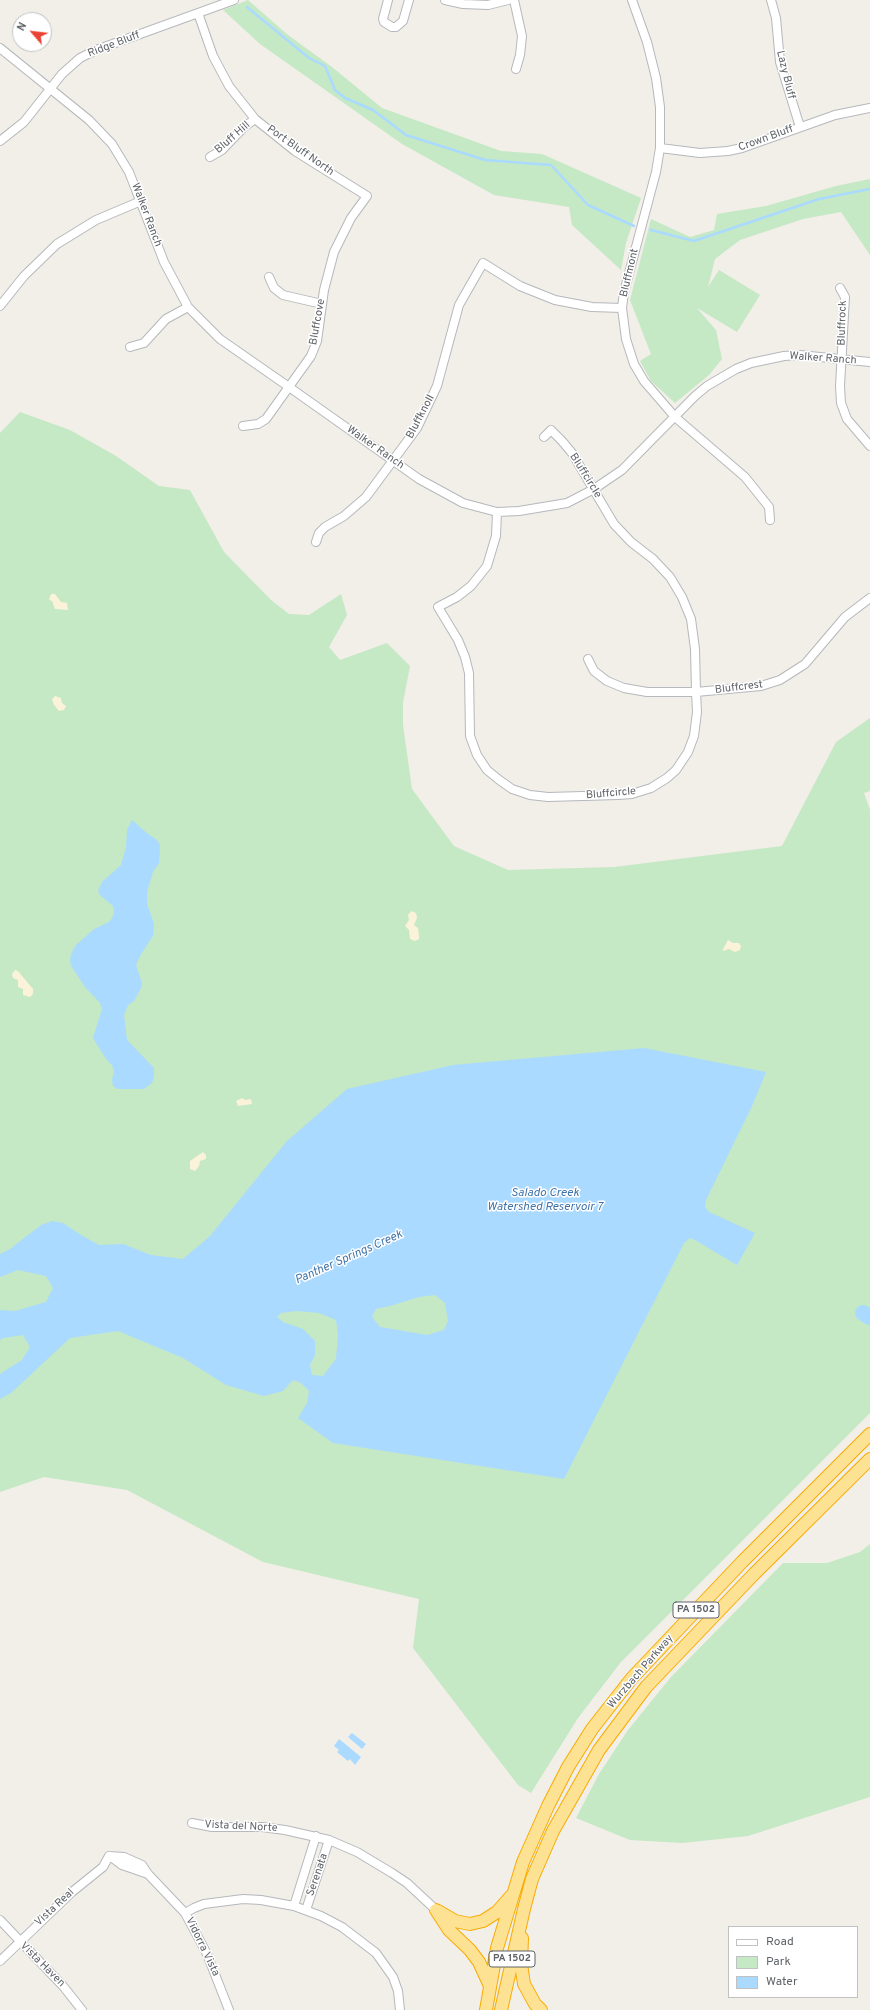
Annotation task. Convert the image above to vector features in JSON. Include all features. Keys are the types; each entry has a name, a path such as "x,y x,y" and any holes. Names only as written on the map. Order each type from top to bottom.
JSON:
{"highway":[{"name":"Wurzbach Parkway","path":"486,2010 497,1948 512,1896 531,1843 568,1768 592,1729 632,1678 742,1562 870,1434"},
{"name":"Wurzbach Parkway","path":"501,2010 532,1879 562,1814 599,1750 646,1687 754,1574 870,1459"},
{"path":"436,1910 454,1921 470,1924 476,1923 483,1921 496,1912 512,1896"},
{"path":"524,1909 521,1964 524,1984 535,2004 541,2010"},
{"path":"436,1910 449,1930 470,1950 479,1962 490,1986"}],"street":[{"name":"Ridge Bluff","path":"0,141 24,122 52,89 62,74 80,58 96,50 234,0"},
{"path":"388,0 383,19 384,22 392,27 396,27 403,21 410,0"},
{"path":"445,0 463,4 488,5 508,0"},
{"path":"514,0 522,36 520,55 516,69"},
{"name":"Bluffmont","path":"632,0 647,42 656,78 660,107 660,148 656,172 624,292 622,308 626,339 634,364 644,381 675,417 745,477 769,507 770,520"},
{"name":"Lazy Bluff","path":"771,0 777,25 780,62 800,127"},
{"name":"Port Bluff North","path":"198,13 213,56 229,86 255,119 295,151 367,196"},
{"name":"Walker Ranch","path":"0,48 89,120 112,144 129,172 142,201 164,262 188,307 220,339 419,479 463,503 497,512 562,504 594,490 622,470 707,386 726,374 751,363 767,359 800,356 870,362"},
{"name":"Crown Bluff","path":"660,148 700,152 728,151 742,148 834,115 870,108"},
{"name":"Bluff Hill","path":"210,157 222,150 244,127 255,119"},
{"name":"Bluffcove","path":"243,426 258,424 266,419 289,388 314,349 319,329 328,271 334,252 351,218 367,196"},
{"path":"0,306 24,276 57,244 96,220 142,201"},
{"name":"Bluffknoll","path":"316,542 319,533 325,527 344,516 366,498 394,462 417,428 428,408 437,386 460,305 483,263 520,286 555,300 592,307 622,308"},
{"path":"269,277 274,288 283,295 322,304"},
{"name":"Bluffrock","path":"840,288 845,297 841,403 847,419 870,446"},
{"path":"130,347 144,342 166,319 188,307"},
{"name":"Bluffcircle","path":"497,512 496,536 487,566 471,586 457,597 438,607 458,640 465,657 469,673 470,736 477,754 487,770 498,779 516,791 530,795 548,798 625,795 651,788 667,778 676,770 688,752 696,728 693,631 682,597 662,568 622,534 607,513 562,441 551,430 544,437"},
{"name":"Bluffcrest","path":"588,659 591,666 599,676 624,688 646,692 696,692 761,686 788,676 805,664 845,617 870,598"},
{"name":"Vista del Norte","path":"192,1823 212,1827 262,1827 316,1836 330,1840 356,1852 392,1873 406,1883 436,1910"},
{"name":"Serenata","path":"294,1906 316,1836"},
{"name":"Serenata","path":"306,1910 330,1840"},
{"name":"Vidorra Vista","path":"109,1856 122,1866 148,1874 185,1914 207,1954 229,2010"},
{"name":"Vista Real","path":"0,1962 72,1892 102,1867 109,1856"},
{"path":"304,1873 317,1877"},
{"path":"185,1914 204,1904 243,1899 261,1900 294,1906 306,1910 342,1927 376,1953 393,1978 398,1991 400,2010"},
{"name":"Vista Haven","path":"0,1920 19,1942 63,1986 82,2010"}],"green space":[{"path":"248,0 288,35 332,67 382,108 501,151 542,154 641,198 626,243 621,270 572,225 569,207 494,195 402,144 260,44 223,10"},
{"path":"870,179 870,255 841,212 803,219 740,240 715,259 708,287 719,270 760,295 737,332 697,308 716,330 722,359 709,375 675,403 651,381 640,361 651,354 630,300 651,219 690,237 714,230 717,214 766,206 836,186"},
{"path":"20,412 70,430 116,456 159,486 190,490 224,552 271,600 289,614 309,615 341,594 347,615 329,647 340,660 387,643 410,666 403,703 403,725 412,789 454,846 508,870 614,867 782,846 836,742 870,718 870,791 864,793 870,810 870,1413 621,1662 578,1718 531,1793 518,1785 413,1648 419,1599 263,1562 127,1490 44,1477 0,1492 0,433"},
{"path":"870,1544 870,1797 748,1836 682,1843 630,1840 576,1818 599,1774 628,1730 671,1677 783,1563 827,1563 860,1552"}],"sand":[{"path":"51,594 55,594 61,602 67,603 68,610 55,609 52,601 49,600"},
{"path":"55,696 61,698 62,703 66,706 64,710 59,711 54,705 52,699"},
{"path":"411,911 416,913 417,918 414,925 418,928 419,939 415,941 410,939 409,930 405,926 409,920 408,915"},
{"path":"728,940 733,943 739,943 741,946 740,950 735,952 729,949 723,951"},
{"path":"15,970 18,971 33,989 33,994 30,997 23,995 23,989 18,987 18,980 13,978 12,974"},
{"path":"242,1098 245,1100 251,1099 252,1104 238,1106 236,1101"},
{"path":"203,1152 206,1155 206,1159 200,1161 199,1166 195,1171 190,1169 190,1161"}],"water":[{"path":"132,820 157,840 160,845 159,863 153,872 147,892 147,904 154,924 153,936 141,954 136,965 142,983 141,988 134,1001 128,1005 124,1015 127,1040 154,1068 154,1077 152,1083 144,1089 118,1089 113,1086 112,1080 114,1071 112,1065 106,1059 93,1038 102,1009 100,1003 85,987 71,966 70,960 75,946 94,929 109,922 112,918 114,913 113,906 100,895 98,891 102,882 121,865 126,847 127,830"},
{"name":"Salado Creek Watershed Reservoir 7","path":"644,1048 766,1072 752,1106 706,1200 705,1207 709,1212 755,1233 737,1265 695,1240 690,1238 684,1243 564,1479 333,1443 298,1418 307,1403 309,1391 301,1383 293,1380 283,1391 264,1396 226,1385 183,1358 118,1331 70,1338 11,1393 0,1399 0,1374 22,1360 30,1347 23,1335 3,1338 0,1340 0,1310 15,1311 46,1302 53,1288 46,1276 18,1270 0,1277 0,1254 10,1249 41,1225 52,1221 63,1223 99,1245 123,1244 151,1255 183,1259 210,1236 287,1141 347,1089 453,1065","holes":["435,1295 445,1303 448,1321 444,1330 427,1335 380,1327 372,1317 376,1309 419,1297","297,1311 319,1313 336,1320 338,1335 336,1359 323,1376 312,1375 310,1365 315,1355 315,1341 303,1329 283,1322 277,1317 281,1313"]},
{"path":"352,1733 366,1744 362,1749 348,1737"},
{"path":"339,1739 361,1757 355,1765 350,1759 348,1761 337,1752 339,1750 334,1746"}],"waterway":[{"path":"247,7 309,58 325,66 335,90 345,98 373,110 406,135 485,160 551,165 588,205 634,226"},
{"path":"651,230 694,241 819,199 870,189"},
{"name":"Panther Springs Creek","path":"863,1313 870,1317"}]}
